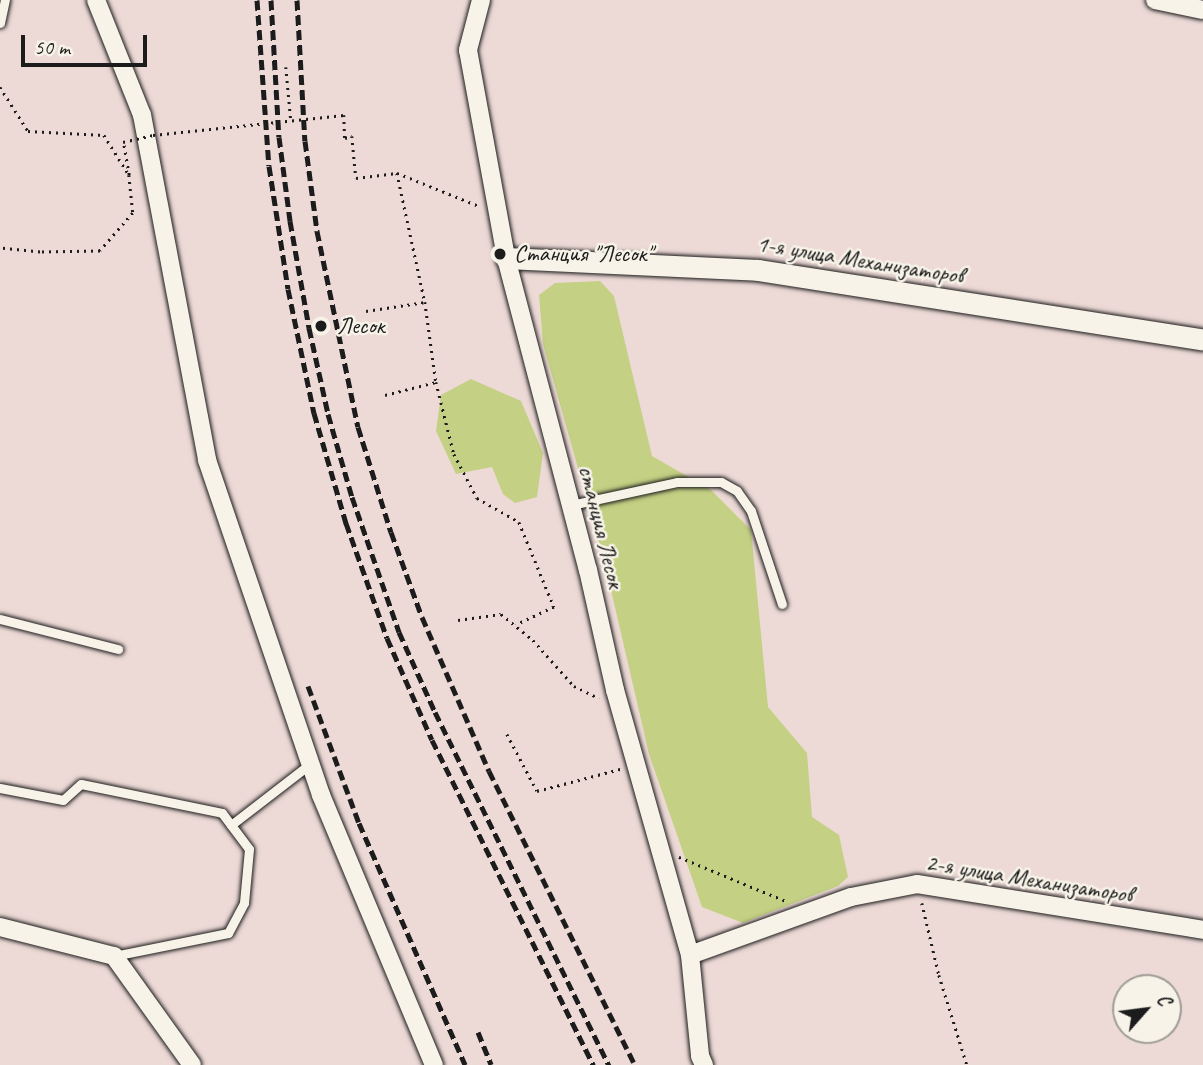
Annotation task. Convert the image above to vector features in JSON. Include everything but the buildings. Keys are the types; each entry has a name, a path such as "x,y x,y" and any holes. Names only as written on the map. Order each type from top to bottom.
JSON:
{"street":[{"path":"96,0 142,115 207,460 310,764 435,1065"},
{"path":"1155,0 1203,10"},
{"name":"станция Лесок","path":"480,1 468,50 506,258 571,505 619,705 690,955 700,1056 704,1065"},
{"name":"1-я улица Механизаторов","path":"506,258 758,270 1203,340"},
{"name":"2-я улица Механизаторов","path":"690,955 851,897 917,884 1203,930"},
{"path":"0,927 114,956 192,1065"}],"lane":[{"path":"0,23 5,0"},
{"path":"571,505 677,482 721,482 737,491 751,511 782,604"},
{"path":"0,619 118,649"},
{"path":"231,825 310,764"},
{"path":"0,788 63,800 81,784 222,813 249,849 244,903 228,933 114,956"}],"path":[{"path":"286,67 291,121"},
{"path":"0,87 28,131 104,135 129,175"},
{"path":"0,248 40,252 100,251 133,213 123,142 153,135 344,115 345,138 352,136 356,178 397,173 498,214"},
{"path":"397,173 425,302 436,382 454,454 477,498 519,522 554,607 516,625"},
{"path":"366,311 425,302"},
{"path":"385,395 436,382"},
{"path":"457,620 501,614 516,625 574,686 619,705"},
{"path":"508,734 537,790 636,765"},
{"path":"660,849 813,912"},
{"path":"917,884 939,975 967,1065"}],"green space":[{"path":"600,281 614,296 652,456 711,490 751,530 768,707 807,753 812,817 839,835 848,877 838,886 743,923 702,907 649,754 604,560 543,344 539,295 555,283"},
{"path":"471,379 521,401 543,453 537,497 515,503 503,494 492,467 456,474 436,431 441,395"}],"railway":[{"path":"257,0 269,166 288,289 314,413 346,523 387,638 432,740 593,1065"},
{"path":"271,0 279,137 290,221 328,414 352,497 399,632 435,712 609,1065"},
{"path":"297,0 305,141 317,231 358,427 391,532 422,617 489,771 635,1065"},
{"path":"308,686 359,823 465,1065"},
{"path":"478,1032 491,1065"}],"place":[{"name":"Станция \"Лесок\"","path":"500,254"},
{"name":"Лесок","path":"321,326"}]}
